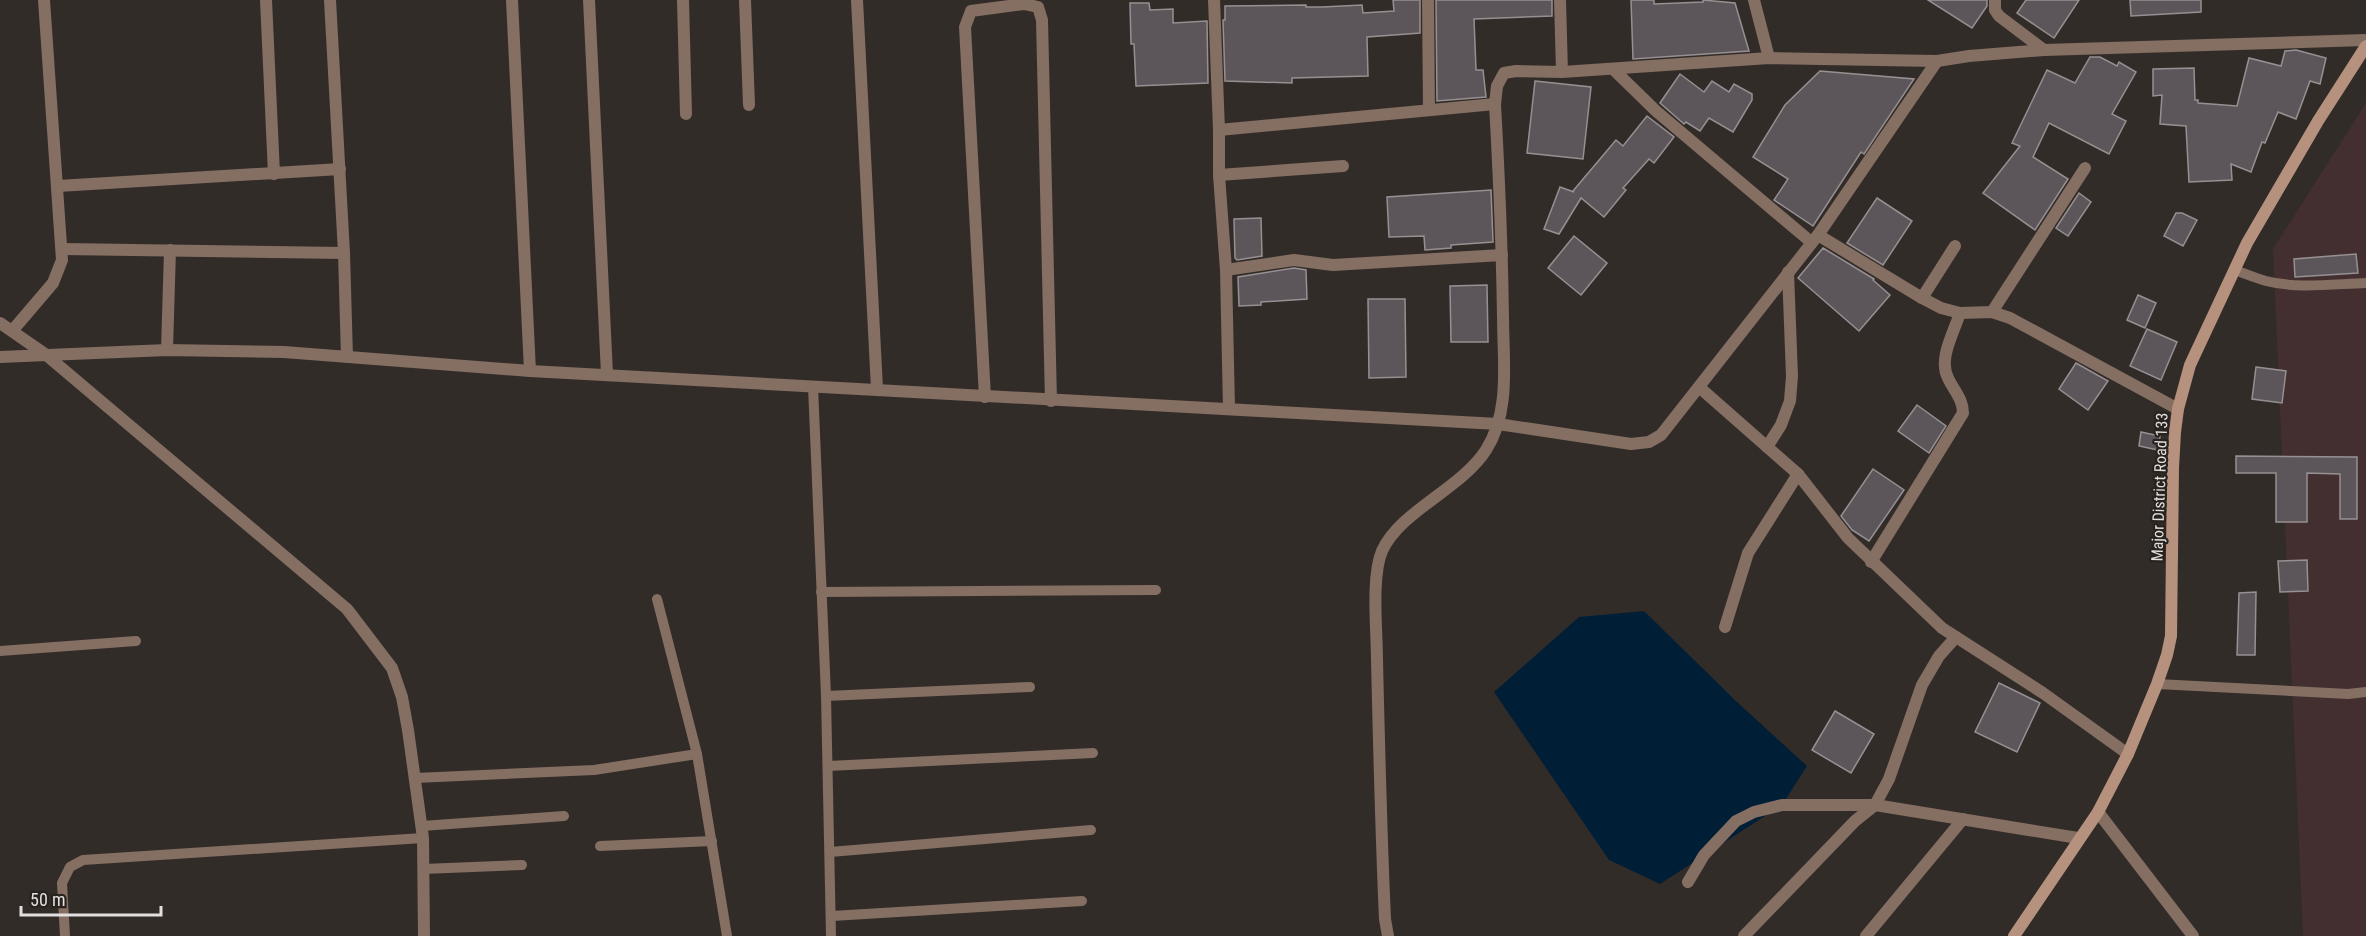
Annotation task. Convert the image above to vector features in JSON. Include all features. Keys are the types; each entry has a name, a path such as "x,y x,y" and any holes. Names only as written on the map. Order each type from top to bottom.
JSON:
{"main road":[{"name":"Major District Road 133","path":"2013,936 2098,812 2128,754 2168,655 2171,636 2173,468 2178,408 2190,365 2234,270 2318,121 2366,46"}],"street":[{"path":"12,331 52,283 62,260 44,0"},
{"path":"266,0 274,174"},
{"path":"330,0 340,169 347,357"},
{"path":"512,0 530,371"},
{"path":"590,0 607,374"},
{"path":"683,0 686,114"},
{"path":"745,0 749,105"},
{"path":"856,0 877,389"},
{"path":"1214,0 1219,175 1226,270 1229,409"},
{"path":"1428,0 1429,110"},
{"path":"1560,0 1562,72"},
{"path":"1754,0 1769,58"},
{"path":"1995,0 1995,10 2000,16 2044,50"},
{"path":"985,397 964,27 971,11 1024,4 1038,7 1042,20 1052,401"},
{"path":"1388,936 1385,919 1380,792 1376,605 1382,552 1398,529 1457,481 1485,451 1498,424 1504,382 1502,255 1495,104 1497,86 1504,74 1516,71 1562,72 1769,58 1937,62 1969,56 2044,50 2366,40"},
{"path":"0,357 166,350 284,352 530,371 1498,424 1631,444 1649,442 1661,435 1814,239 1937,62"},
{"path":"1613,69 1656,111 1814,239 1941,308 1960,313 1992,312 2010,318 2178,408"},
{"path":"1219,130 1495,104"},
{"path":"1219,175 1343,166"},
{"path":"1992,312 2085,168"},
{"path":"58,186 340,169"},
{"path":"1922,298 1955,246"},
{"path":"62,249 344,253"},
{"path":"166,350 170,250"},
{"path":"1226,270 1294,260 1333,265 1502,255"},
{"path":"1767,447 1781,425 1790,400 1792,376 1788,272"},
{"path":"1870,562 1963,413 1963,403 1944,370 1945,359 1960,313"},
{"path":"0,323 45,354 347,609 392,668 402,697 422,832 424,936"},
{"path":"1699,387 1798,474 1848,538 1925,614 1956,637 2043,693 2128,754"},
{"path":"1725,627 1748,553 1798,474"},
{"path":"1744,936 1855,821 1875,805 1889,779 1922,685 1939,656 1956,637"},
{"path":"1688,882 1704,855 1736,821 1754,812 1782,805 1875,805 2079,838"},
{"path":"2098,812 2193,936"},
{"path":"1866,936 1963,819"}],"lane":[{"path":"2234,270 2266,281 2288,284 2366,283"},
{"path":"813,386 826,696 831,936"},
{"path":"821,592 1156,590"},
{"path":"657,599 697,754 727,936"},
{"path":"0,651 136,641"},
{"path":"2157,684 2348,694 2366,692"},
{"path":"826,696 1030,687"},
{"path":"828,766 1093,753"},
{"path":"415,778 594,770 697,754"},
{"path":"65,936 62,883 70,867 83,860 422,832 564,816"},
{"path":"830,852 1091,830"},
{"path":"600,846 712,841"},
{"path":"423,868 522,865"},
{"path":"832,916 1082,901"}],"shaded area":[{"path":"2366,103 2366,936 2303,936 2273,249"}],"water":[{"path":"1644,611 1737,702 1807,766 1782,805 1660,884 1609,860 1494,692 1579,617"}],"building":[{"path":"1393,0 1420,0 1420,33 1367,37 1368,76 1292,78 1292,83 1225,81 1223,20 1225,20 1225,6 1362,5 1363,13 1394,11"},
{"path":"1436,0 1552,0 1552,16 1474,19 1476,70 1483,70 1486,97 1437,101"},
{"path":"1631,0 1654,0 1654,4 1703,2 1703,0 1735,3 1749,51 1633,59"},
{"path":"1928,0 1987,0 1987,6 1972,28"},
{"path":"2026,0 2079,0 2054,38 2017,13"},
{"path":"2130,0 2201,0 2201,12 2131,16"},
{"path":"1130,3 1149,3 1150,10 1173,9 1173,23 1207,21 1208,83 1136,86 1134,44 1131,44"},
{"path":"2296,50 2326,58 2320,84 2310,81 2296,119 2278,112 2265,143 2262,142 2251,172 2231,164 2232,180 2189,182 2186,126 2160,124 2162,95 2153,96 2153,69 2194,68 2195,100 2198,100 2198,103 2237,106 2249,58 2281,66 2285,51"},
{"path":"2090,57 2100,57 2117,66 2119,62 2136,72 2112,114 2126,121 2109,154 2049,123 2033,157 2068,179 2035,230 1983,193 2020,146 2012,143 2047,70 2075,83"},
{"path":"1820,71 1914,79 1864,154 1861,152 1813,226 1774,200 1788,179 1753,157 1785,105"},
{"path":"1680,74 1704,92 1712,81 1729,92 1734,84 1752,94 1752,100 1733,132 1709,118 1700,131 1686,122 1684,124 1660,103"},
{"path":"1535,81 1591,87 1583,159 1527,153"},
{"path":"1647,116 1674,137 1654,163 1649,159 1623,188 1626,190 1604,217 1581,198 1559,234 1544,229 1560,187 1574,192 1616,140 1623,146"},
{"path":"1491,190 1493,242 1451,245 1451,248 1425,250 1424,236 1389,237 1387,197"},
{"path":"2079,193 2091,202 2068,236 2056,228"},
{"path":"1877,198 1912,221 1883,265 1847,243"},
{"path":"2176,213 2182,213 2197,220 2183,246 2164,236"},
{"path":"1261,218 1262,256 1237,260 1235,258 1234,219"},
{"path":"1574,236 1607,263 1581,295 1548,268"},
{"path":"1823,248 1874,279 1890,295 1859,331 1798,278"},
{"path":"2356,254 2358,273 2295,277 2294,259"},
{"path":"1294,268 1306,270 1307,299 1239,306 1238,277"},
{"path":"1487,285 1488,342 1451,342 1450,286"},
{"path":"2138,295 2156,303 2145,328 2127,320"},
{"path":"1368,299 1405,299 1406,377 1369,378"},
{"path":"2147,329 2177,342 2161,380 2130,366"},
{"path":"2076,363 2108,381 2088,410 2059,389"},
{"path":"2256,367 2286,371 2282,403 2252,399"},
{"path":"1917,405 1946,426 1929,453 1898,431"},
{"path":"2141,432 2160,436 2158,450 2139,446"},
{"path":"2236,456 2357,457 2357,519 2340,519 2340,474 2307,473 2307,522 2276,522 2276,473 2236,473"},
{"path":"1873,469 1904,490 1869,541 1852,530 1841,516"},
{"path":"2307,560 2308,591 2280,592 2278,561"},
{"path":"2256,592 2255,655 2237,655 2239,593"},
{"path":"1999,683 2040,703 2017,752 1975,732"},
{"path":"1835,711 1874,734 1851,773 1812,750"}]}
